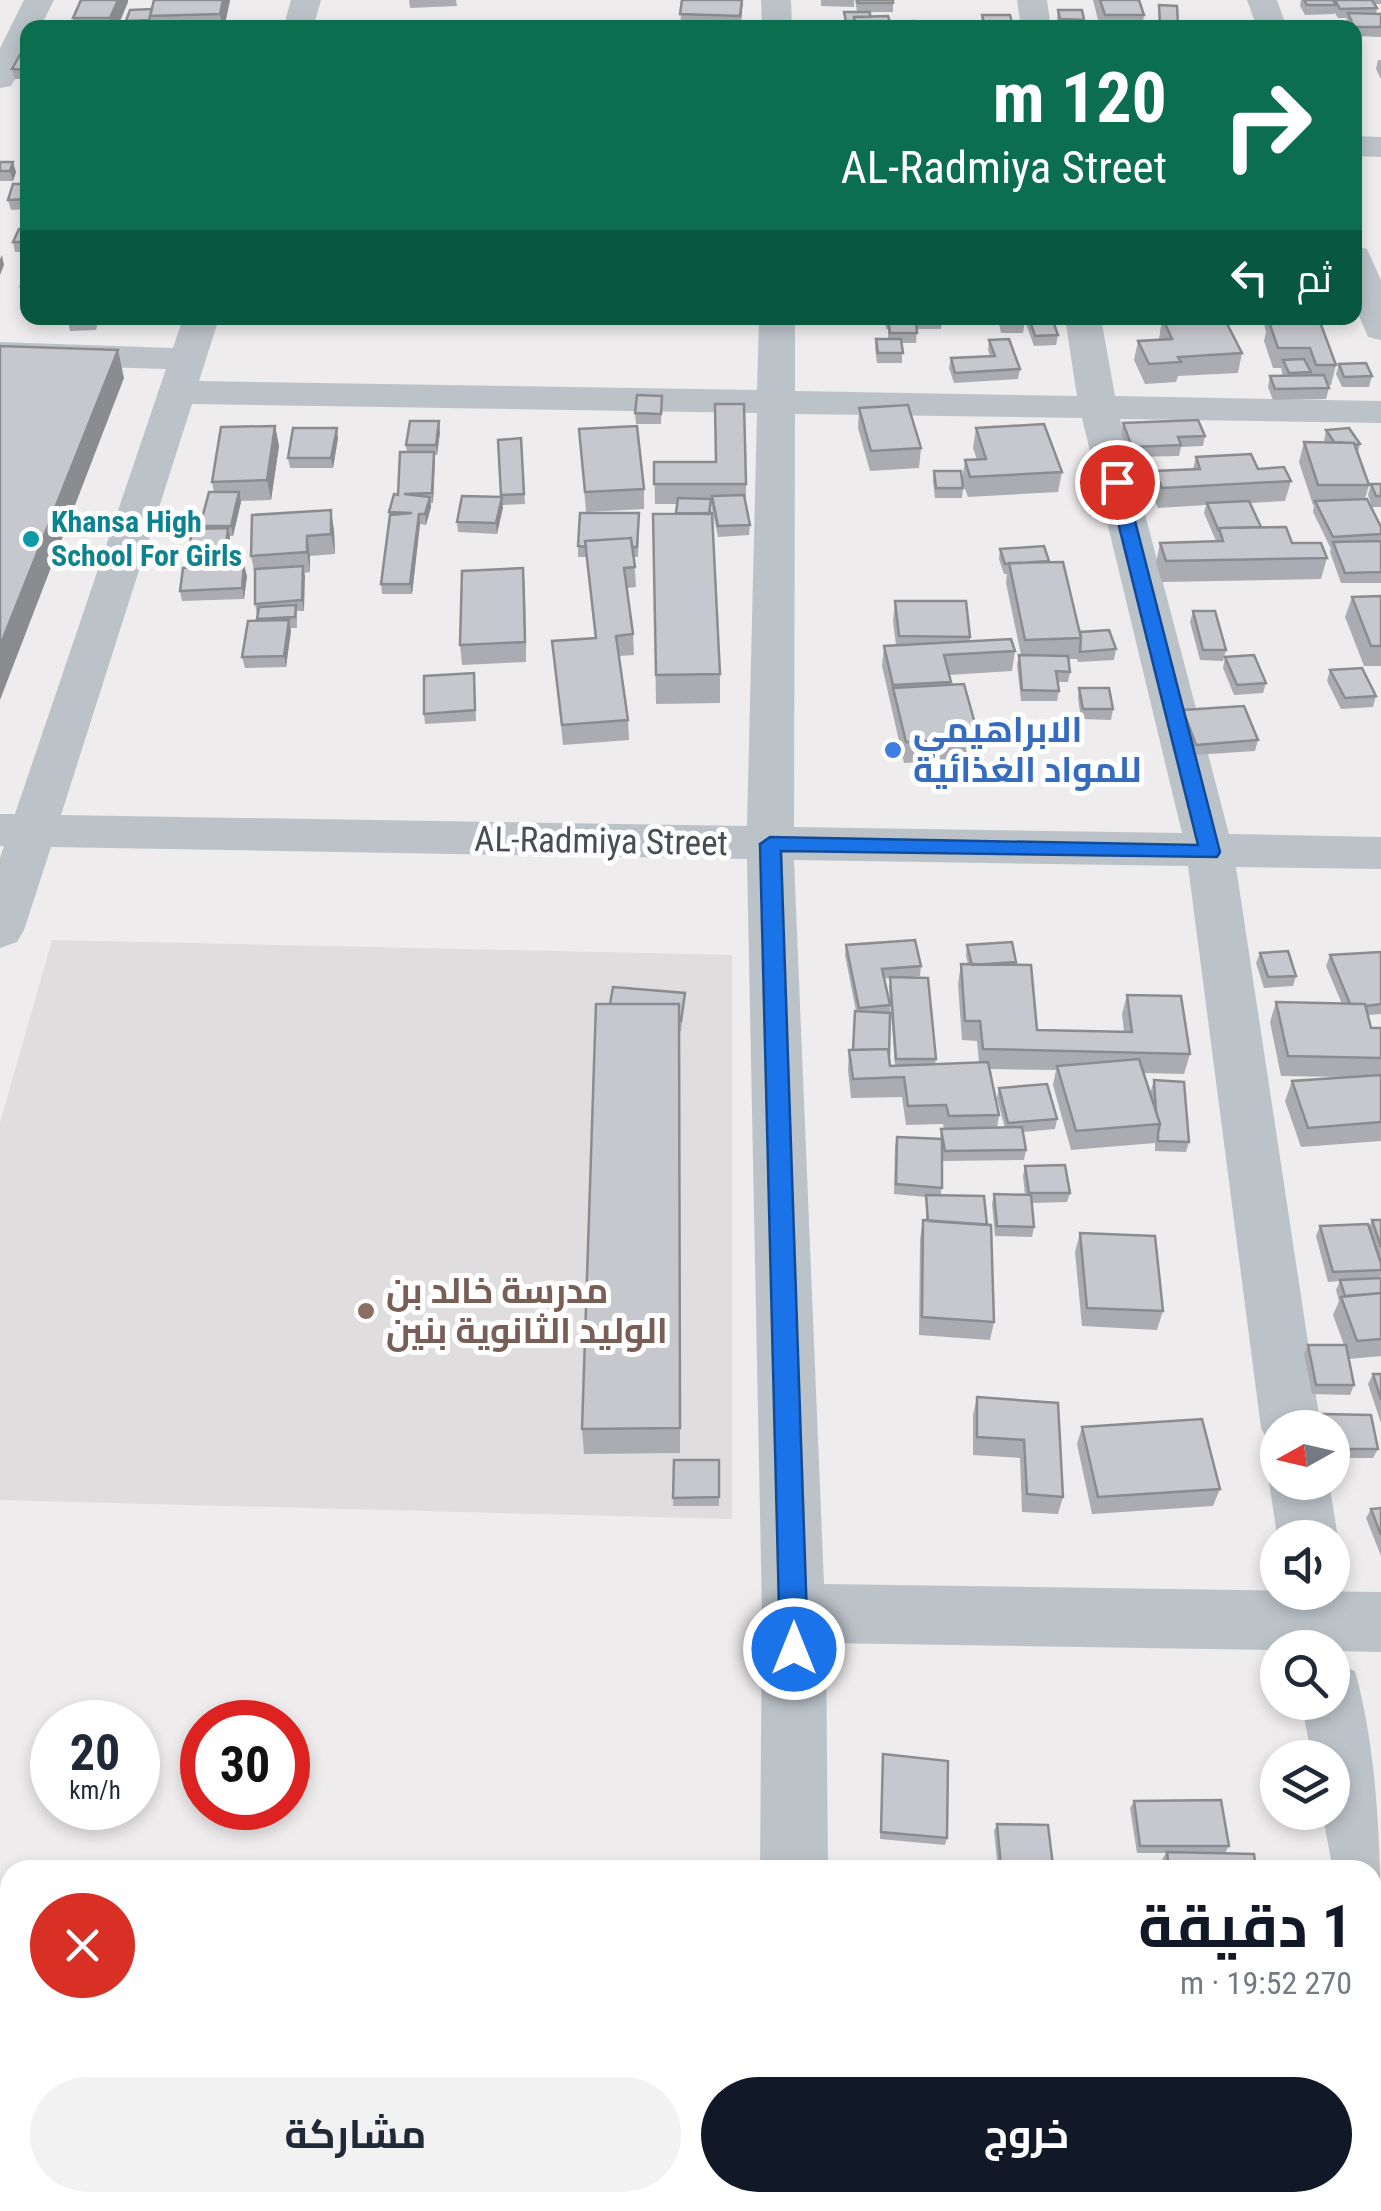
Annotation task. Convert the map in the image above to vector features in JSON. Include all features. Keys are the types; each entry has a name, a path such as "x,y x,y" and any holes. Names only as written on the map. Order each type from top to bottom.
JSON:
{"street":[{"path":"0,79 20,38"},
{"path":"1362,276 1381,329"},
{"path":"0,930 18,830 199,325"},
{"path":"777,325 770,844 794,1612 794,1860"},
{"path":"1084,325 1098,408 1210,852 1288,1410"},
{"path":"0,353 181,375 1098,408 1381,412"},
{"name":"AL-Radmiya Street","path":"18,830 1381,854"},
{"path":"794,1612 1381,1622"},
{"path":"1337,1720 1365,1860"}],"shaded area":[{"name":"مدرسة خالد بن الوليد الثانوية بنين","path":"52,940 732,955 732,1519 0,1500 0,1123"}],"building":[{"path":"81,0 118,0 110,18 73,18"},
{"path":"154,0 223,0 220,14 150,16"},
{"path":"682,0 742,0 740,16 680,14"},
{"path":"857,0 893,0 893,3 858,3"},
{"path":"1100,0 1139,0 1144,15 1105,15"},
{"path":"1304,0 1333,0 1336,5 1307,5"},
{"path":"1335,0 1372,0 1377,8 1340,9"},
{"path":"1159,5 1177,6 1178,20 1160,20"},
{"path":"152,9 149,20 126,20 130,10"},
{"path":"1058,10 1082,10 1084,20 1060,19"},
{"path":"844,12 870,12 870,17 846,20"},
{"path":"1348,13 1381,14 1381,27 1362,27 1362,20 1351,20"},
{"path":"982,15 1010,15 1011,20 983,20"},
{"path":"888,16 889,20 855,20 854,17"},
{"path":"0,162 13,162 10,171 0,171"},
{"path":"13,184 20,184 20,199 8,200"},
{"path":"889,325 916,325 917,333 890,333"},
{"path":"1031,325 1054,325 1058,335 1035,336"},
{"path":"1166,325 1228,325 1242,353 1178,357 1181,362 1149,364 1138,341 1172,339"},
{"path":"1270,325 1321,325 1336,365 1316,365 1310,348 1278,348"},
{"path":"876,339 901,339 903,353 878,353"},
{"path":"1009,339 1020,369 955,373 951,358 995,356 989,340"},
{"name":"Khansa High School For Girls","path":"0,346 118,350 0,646"},
{"path":"1304,359 1311,372 1289,373 1283,360"},
{"path":"1366,363 1372,376 1344,377 1339,364"},
{"path":"1324,375 1329,388 1275,389 1270,376"},
{"path":"637,395 662,396 661,414 635,413"},
{"path":"715,404 744,404 746,484 654,484 654,462 716,462"},
{"path":"908,405 921,448 871,451 859,408"},
{"path":"1198,420 1205,436 1178,437 1181,445 1132,447 1123,423"},
{"path":"410,421 439,421 436,445 406,445"},
{"path":"1044,424 1062,472 970,477 965,460 986,459 976,428"},
{"path":"275,426 267,480 212,482 221,427"},
{"path":"637,426 644,489 585,492 579,429"},
{"path":"293,428 337,428 331,458 288,458"},
{"path":"1349,428 1360,444 1334,442 1326,430"},
{"path":"521,438 524,494 501,495 498,440"},
{"path":"1304,442 1354,443 1369,485 1318,485"},
{"path":"400,452 434,452 432,493 404,494 430,497 425,514 419,514 410,584 381,584 390,515 412,513 389,512 394,494 398,495"},
{"path":"1251,454 1258,469 1284,467 1291,481 1162,488 1155,471 1200,469 1196,457"},
{"path":"934,471 961,471 963,488 936,488"},
{"path":"1371,484 1381,484 1381,496 1376,496"},
{"path":"209,492 239,492 231,526 200,526"},
{"path":"744,495 750,525 718,526 712,496"},
{"path":"462,496 502,497 496,523 457,522"},
{"path":"678,498 711,499 709,514 676,513"},
{"path":"1367,499 1381,534 1333,537 1315,501"},
{"path":"1249,501 1261,527 1218,529 1207,503"},
{"path":"331,510 331,534 307,536 307,552 251,556 252,515"},
{"path":"580,513 639,513 637,547 632,547 631,538 585,541 586,547 578,546"},
{"path":"712,513 720,674 656,675 653,514"},
{"path":"1286,527 1292,543 1321,543 1327,558 1166,561 1160,543 1223,541 1219,528"},
{"path":"228,528 224,563 187,565 192,529"},
{"path":"631,538 635,567 624,568 633,634 616,636 628,720 562,725 552,641 596,638 585,541"},
{"path":"1381,541 1381,572 1345,573 1333,542"},
{"path":"1044,546 1049,561 1005,564 1000,549"},
{"path":"1063,562 1081,638 1025,640 1009,563"},
{"path":"244,565 242,588 180,591 183,568"},
{"path":"303,566 302,600 255,604 255,569"},
{"path":"523,568 525,642 460,645 462,571"},
{"path":"1381,596 1381,646 1371,646 1352,597"},
{"path":"895,601 966,601 970,637 899,636"},
{"path":"296,605 295,617 257,619 259,607"},
{"path":"1193,611 1215,611 1226,650 1203,650"},
{"path":"289,620 284,656 242,657 248,621"},
{"path":"1109,630 1116,649 1080,652 1080,632"},
{"path":"1011,639 1015,651 944,655 951,682 893,685 884,646"},
{"path":"1019,655 1068,656 1070,672 1056,671 1059,691 1022,690"},
{"path":"1254,655 1266,683 1237,685 1225,657"},
{"path":"1362,668 1376,696 1345,698 1330,670"},
{"path":"474,673 475,710 424,714 424,676"},
{"path":"964,684 979,738 906,742 893,688"},
{"path":"1079,688 1109,688 1113,709 1083,709"},
{"path":"1244,706 1258,740 1196,745 1183,710"},
{"path":"915,940 921,966 882,969 890,1005 859,1008 846,945"},
{"path":"1012,942 1016,962 972,965 967,945"},
{"path":"1288,951 1296,976 1268,977 1260,953"},
{"path":"1381,952 1381,1004 1350,1004 1330,955"},
{"path":"961,964 1031,965 1037,1030 1132,1032 1127,995 1181,996 1190,1054 983,1049 980,1021 965,1021"},
{"path":"890,977 928,978 936,1059 896,1059"},
{"path":"613,987 685,993 681,1021 679,1004 610,1004"},
{"path":"1276,1002 1365,1004 1371,1028 1381,1028 1381,1058 1288,1056"},
{"path":"596,1004 679,1004 680,1428 582,1429"},
{"path":"855,1011 890,1013 889,1056 888,1049 853,1050"},
{"path":"888,1049 890,1066 988,1062 999,1115 949,1116 946,1105 908,1106 904,1077 853,1079 849,1050"},
{"path":"1139,1059 1160,1124 1076,1131 1057,1066"},
{"path":"1381,1075 1381,1122 1308,1128 1292,1081"},
{"path":"1154,1080 1184,1082 1189,1142 1158,1141 1160,1124"},
{"path":"1047,1084 1057,1119 1008,1123 999,1088"},
{"path":"1022,1127 1026,1150 945,1151 941,1129"},
{"path":"897,1137 942,1139 942,1188 896,1184"},
{"path":"1065,1165 1070,1193 1029,1193 1025,1166"},
{"path":"994,1194 1031,1195 1034,1227 997,1226"},
{"path":"926,1195 984,1196 987,1225 928,1221"},
{"path":"923,1220 991,1225 994,1322 922,1317"},
{"path":"1372,1220 1381,1220 1381,1247"},
{"path":"1368,1224 1381,1270 1333,1272 1320,1226"},
{"path":"1080,1233 1155,1236 1163,1311 1087,1308"},
{"path":"1381,1278 1381,1293 1345,1296 1340,1280"},
{"path":"1381,1293 1381,1339 1357,1341 1341,1297"},
{"path":"1308,1345 1346,1345 1354,1385 1316,1385"},
{"path":"1373,1374 1381,1374 1381,1400"},
{"path":"977,1397 1058,1403 1063,1497 1027,1494 1024,1440 977,1437"},
{"path":"1350,1415 1371,1415 1378,1449 1350,1449"},
{"path":"1202,1419 1220,1489 1098,1497 1082,1427"},
{"path":"674,1460 719,1460 719,1497 673,1498"},
{"path":"1381,1508 1381,1535 1371,1509"},
{"path":"883,1754 948,1761 947,1838 881,1832"},
{"path":"1221,1800 1229,1846 1140,1846 1134,1801"},
{"path":"997,1824 1048,1825 1052,1860 1000,1860"},
{"path":"1167,1852 1254,1854 1255,1860 1168,1860"}],"place":[{"name":"Khansa High School For Girls","path":"31,539"},
{"name":"الابراهيمي للمواد الغذائية","path":"893,750"},
{"name":"مدرسة خالد بن الوليد الثانوية بنين","path":"366,1311"}],"route":[{"path":"794,1649 770,844 1210,852 1117,482"}]}
